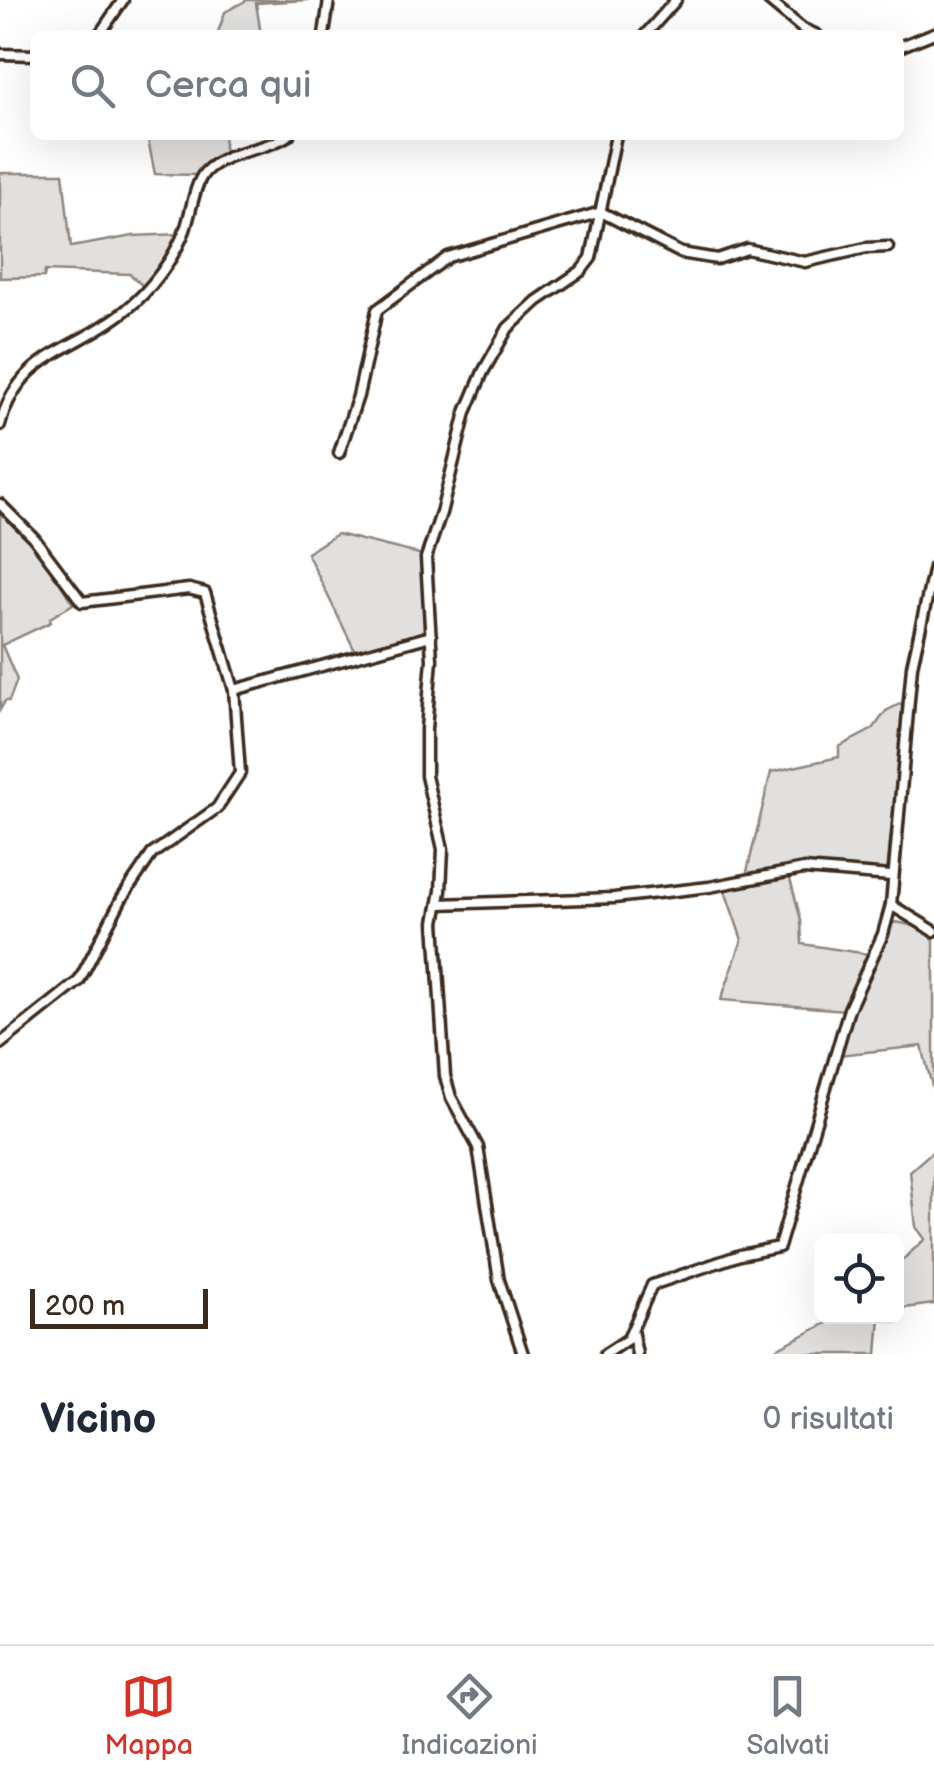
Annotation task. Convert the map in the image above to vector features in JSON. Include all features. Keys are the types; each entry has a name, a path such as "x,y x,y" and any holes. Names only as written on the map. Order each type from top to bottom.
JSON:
{"street":[{"path":"102,30 123,0"},
{"path":"325,30 329,0"},
{"path":"650,30 676,0"},
{"path":"768,0 805,30"},
{"path":"904,45 934,33"},
{"path":"0,54 30,55"},
{"path":"0,425 6,402 23,376 126,310 158,276 183,234 203,174 232,155 281,140"},
{"path":"524,1353 499,1280 478,1147 451,1097 445,1076 435,922 443,849 426,776 432,636 426,558 466,412 483,372 508,328 581,271 591,258 615,140"},
{"path":"339,453 358,396 377,310 448,257 601,212 680,253 717,259 747,250 805,262 888,247"},
{"path":"0,504 34,538 82,602 189,590 205,593 234,690 240,772 216,808 152,854 122,898 79,981 0,1044"},
{"path":"605,1354 628,1338 652,1285 740,1255 779,1247 849,1009 884,934 892,906 912,666 934,567"},
{"path":"234,690 432,636"},
{"path":"439,904 614,898 709,887 804,869 892,876"},
{"path":"892,906 934,932"},
{"path":"632,1330 637,1354"}],"shaded area":[{"path":"247,0 308,0 256,3 260,30 219,30 225,12"},
{"path":"148,140 224,140 224,157 211,161 197,175 155,174"},
{"path":"0,173 63,173 71,247 133,236 180,234 145,288 130,274 45,271 44,277 0,278"},
{"path":"0,507 38,547 73,604 50,618 51,622 2,645 17,680 9,701 0,710"},
{"path":"337,534 423,555 428,640 358,657 307,553"},
{"path":"904,702 887,872 810,867 746,876 771,772 839,757 839,747 873,729 886,711"},
{"path":"789,875 801,920 802,944 868,954 845,1010 721,1000 742,940 724,888"},
{"path":"896,922 915,926 934,939 934,1094 922,1046 838,1055 857,986 887,926"},
{"path":"934,1150 934,1304 904,1308 904,1258 925,1239 916,1227 910,1171"},
{"path":"825,1324 879,1324 877,1354 777,1354 778,1348"}]}
